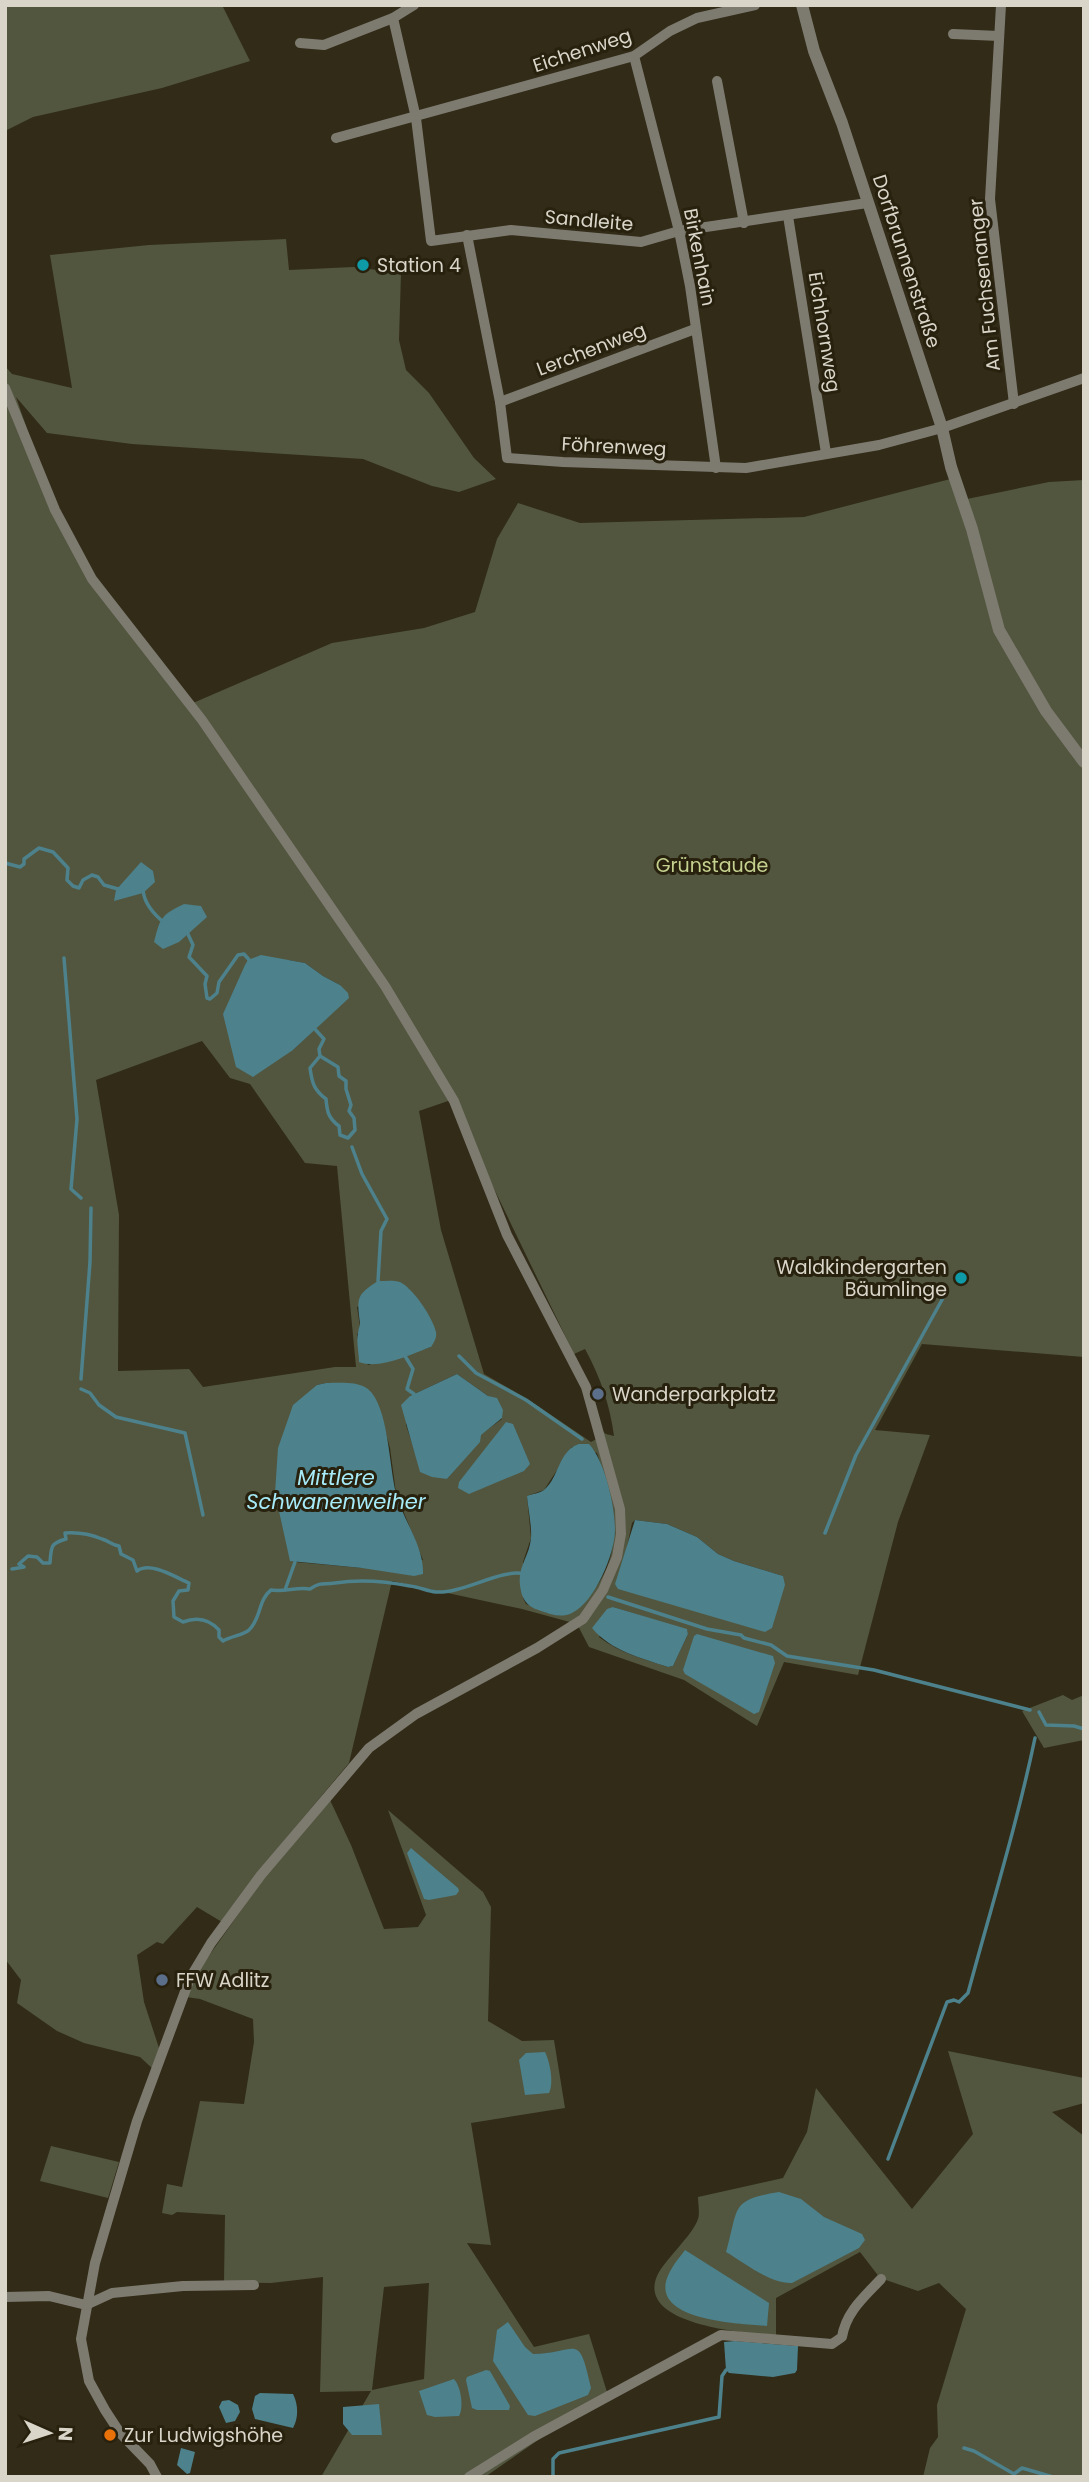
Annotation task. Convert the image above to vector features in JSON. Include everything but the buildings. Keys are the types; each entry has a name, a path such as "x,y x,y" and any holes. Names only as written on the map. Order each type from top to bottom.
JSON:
{"street":[{"path":"300,43 324,45 393,18 414,5"},
{"name":"Eichenweg","path":"336,138 416,118 634,55 670,31 697,18 755,5"},
{"name":"Dorfbrunnenstraße","path":"802,5 814,51 842,123 942,428 999,630 1046,711 1084,762"},
{"name":"Am Fuchsenanger","path":"1001,5 990,199 1014,404"},
{"path":"393,18 416,118"},
{"path":"953,34 999,36"},
{"name":"Birkenhain","path":"634,55 679,231 690,286 716,468"},
{"path":"718,81 744,223"},
{"name":"Sandleite","path":"416,118 430,241 511,230 641,242 679,231 867,203"},
{"name":"Eichhornweg","path":"788,216 826,453"},
{"name":"Föhrenweg","path":"467,235 500,402 507,458 746,468 879,445 942,428 1084,378"},
{"name":"Lerchenweg","path":"500,402 695,329"},
{"path":"5,388 55,510 92,579 202,720 385,986 454,1101 507,1235 586,1388 621,1522 620,1543 610,1576 583,1619 537,1648 416,1714 369,1748 261,1875 211,1943 190,1979 136,2121 95,2263 81,2339 89,2381 120,2433 150,2464 157,2477"},
{"path":"469,2477 533,2437 720,2335 832,2344 842,2337 845,2321 858,2303 881,2279"},
{"path":"5,2297 50,2296 86,2305 112,2293 183,2286 254,2286"}],"green space":[{"path":"5,5 222,5 250,61 162,88 33,117 5,131"},
{"name":"Grünstaude","path":"286,239 289,270 353,267 401,273 399,340 406,370 429,393 474,458 496,479 459,492 432,486 363,459 132,444 47,433 16,397 55,510 92,578 193,703 332,643 424,628 475,612 497,539 518,503 580,523 804,517 958,477 967,499 1049,482 1084,480 1084,1357 922,1344 875,1430 930,1435 898,1522 858,1675 784,1662 757,1726 684,1680 589,1647 577,1624 522,1609 392,1581 349,1763 257,1873 222,1922 197,1907 163,1944 157,1942 137,1955 144,2002 160,2051 153,2069 140,2057 84,2043 57,2031 17,2003 21,1980 5,1959 5,366 12,374 72,388 50,255 149,245","holes":["288,960 305,963 340,985 315,1029 293,1050","202,1041 230,1078 250,1084 305,1163 337,1166 356,1367 335,1367 203,1387 189,1369 118,1371 119,1215 96,1080","451,1100 574,1354 585,1349 590,1359 607,1402 614,1436 602,1431 602,1436 591,1442 529,1400 484,1374 441,1230 419,1111","408,1288 426,1311 431,1347 368,1365 359,1347 357,1335 360,1327 357,1307","457,1374 488,1396 502,1419 480,1435 479,1442 447,1479 420,1467 406,1425 410,1396","345,1384 378,1405 390,1448 396,1493 423,1560 362,1568 295,1562 317,1385","572,1447 597,1453 611,1504 611,1556 595,1588 547,1613 526,1604 523,1598 523,1562 531,1538 527,1496 544,1490","635,1520 667,1524 697,1537 718,1554 783,1576 627,1547 632,1523","613,1607 687,1630 688,1634 673,1666 668,1667 615,1647 599,1637"]},
{"path":"1063,1695 1072,1700 1084,1695 1084,1740 1044,1748 1022,1711"},
{"path":"330,1800 384,1929 418,1927 426,1915 388,1810 483,1892 491,1907 488,2021 522,2041 554,2040 565,2108 471,2123 491,2245 467,2243 534,2347 589,2334 607,2392 485,2477 321,2477 371,2391 320,2392 323,2277 271,2283 224,2282 225,2215 162,2213 167,2184 182,2187 200,2101 244,2104 254,2042 253,2019 200,1999 186,1997 194,1977 264,1878","holes":["429,2283 424,2379 372,2390 384,2287"]},
{"path":"948,2051 1084,2078 1084,2103 1052,2112 1084,2136 1084,2477 923,2477 930,2448 938,2437 937,2405 966,2309 939,2283 918,2291 880,2278 860,2252 776,2298 776,2336 698,2324 663,2306 655,2293 657,2276 661,2269 691,2232 698,2219 698,2197 783,2178 807,2132 816,2088 912,2209 973,2134"},
{"path":"51,2146 119,2162 108,2198 40,2181"}],"water":[{"path":"141,862 153,871 155,882 143,893 114,901 116,890"},
{"path":"184,904 201,906 207,917 179,942 163,949 154,942 160,922 170,911"},
{"path":"261,955 305,963 340,985 349,998 293,1050 253,1077 236,1067 223,1014 248,960"},
{"path":"378,1281 400,1282 422,1304 436,1332 431,1347 386,1363 359,1362 357,1340 360,1298 365,1290"},
{"name":"Mittlere Schwanenweiher","path":"457,1374 488,1396 497,1398 503,1410 502,1418 481,1435 480,1442 447,1479 432,1477 420,1472 401,1405 410,1396"},
{"name":"Mittlere Schwanenweiher","path":"317,1385 359,1385 368,1389 375,1398 384,1423 396,1493 417,1543 423,1574 414,1576 290,1561 275,1493 278,1448 293,1405"},
{"name":"Mittlere Schwanenweiher","path":"506,1422 513,1424 530,1464 524,1471 469,1494 458,1488 459,1482"},
{"path":"579,1444 589,1444 600,1461 613,1509 614,1540 602,1576 588,1599 572,1613 557,1615 532,1607 522,1595 521,1571 531,1538 527,1496 544,1490 549,1485 567,1452"},
{"path":"635,1520 667,1524 697,1537 718,1554 783,1576 785,1585 772,1628 765,1632 618,1589 615,1584"},
{"path":"613,1607 687,1629 688,1634 673,1666 668,1667 627,1653 600,1636 592,1628 607,1609"},
{"path":"697,1634 773,1656 775,1663 759,1712 754,1714 685,1674 683,1670"},
{"path":"411,1848 458,1888 456,1895 424,1899 407,1853"},
{"path":"545,2052 551,2072 549,2093 525,2095 519,2060 526,2053"},
{"path":"779,2192 801,2199 824,2217 862,2234 865,2240 859,2248 792,2283 775,2280 758,2272 726,2252 735,2216 744,2203 751,2199"},
{"path":"685,2250 769,2303 767,2326 696,2316 680,2309 669,2299 665,2286 672,2268"},
{"path":"508,2322 533,2354 568,2349 579,2351 591,2388 588,2395 535,2416 528,2415 493,2361 497,2330"},
{"path":"724,2342 798,2346 797,2370 795,2373 773,2377 729,2373 726,2370"},
{"path":"490,2371 510,2406 509,2410 472,2408 467,2377"},
{"path":"454,2379 461,2397 459,2416 427,2415 419,2391"},
{"path":"260,2393 293,2394 297,2411 293,2428 255,2419 252,2409 255,2396"},
{"path":"229,2400 238,2405 240,2412 235,2421 226,2423 219,2407 222,2401"},
{"path":"379,2404 382,2435 352,2435 343,2424 343,2407"},
{"path":"181,2448 195,2452 190,2473 187,2474 177,2465"}],"waterway":[{"path":"5,863 20,867 24,864 24,859 39,848 53,852 68,868 67,880 73,886 79,888 83,880 92,875 98,877 104,885 118,889"},
{"path":"143,888 149,906 161,920"},
{"path":"187,932 193,945 189,957 207,976 207,998 210,999 217,993 219,982 238,955 244,954 251,962"},
{"path":"64,958 77,1119 71,1189 81,1198"},
{"path":"312,1026 324,1039 319,1049 320,1056 338,1067 339,1076 346,1081 351,1105 349,1111 354,1118 355,1130 348,1138 340,1135 339,1126 329,1114 326,1099 313,1082 310,1068 320,1056"},
{"path":"352,1147 362,1174 387,1219 381,1231 378,1281"},
{"path":"81,1379 90,1262 91,1208"},
{"path":"825,1533 856,1455 943,1298"},
{"path":"405,1356 413,1369 407,1389 414,1394"},
{"path":"459,1356 476,1373 526,1400 582,1439"},
{"path":"81,1389 90,1393 99,1405 116,1417 185,1433 203,1515"},
{"path":"12,1569 24,1567 19,1564 28,1556 37,1557 43,1563 50,1563 53,1546 66,1539 65,1533 97,1537 119,1546 121,1554 133,1560 137,1571 142,1568 155,1569 189,1583 188,1590 179,1591 173,1601 174,1617 183,1622 197,1619 207,1621 219,1630 219,1637 223,1641 244,1633 253,1626 264,1599 271,1590 310,1589 320,1584 363,1581 446,1592 505,1575 524,1574"},
{"path":"285,1590 295,1562"},
{"path":"608,1597 707,1629 741,1635 771,1645 787,1656 874,1670 1030,1710"},
{"path":"1039,1712 1046,1725 1084,1729"},
{"path":"888,2159 947,2002 959,2002 968,1993 1012,1834 1035,1738"},
{"path":"553,2477 553,2459 559,2453 719,2417 722,2376 726,2370"},
{"path":"964,2448 1014,2474 1022,2468 1053,2477"}],"place":[{"name":"Station 4","path":"363,265"},
{"name":"Waldkindergarten Bäumlinge","path":"961,1278"},
{"name":"Wanderparkplatz","path":"598,1394"},
{"name":"FFW Adlitz","path":"162,1980"},
{"name":"Zur Ludwigshöhe","path":"110,2435"}]}
